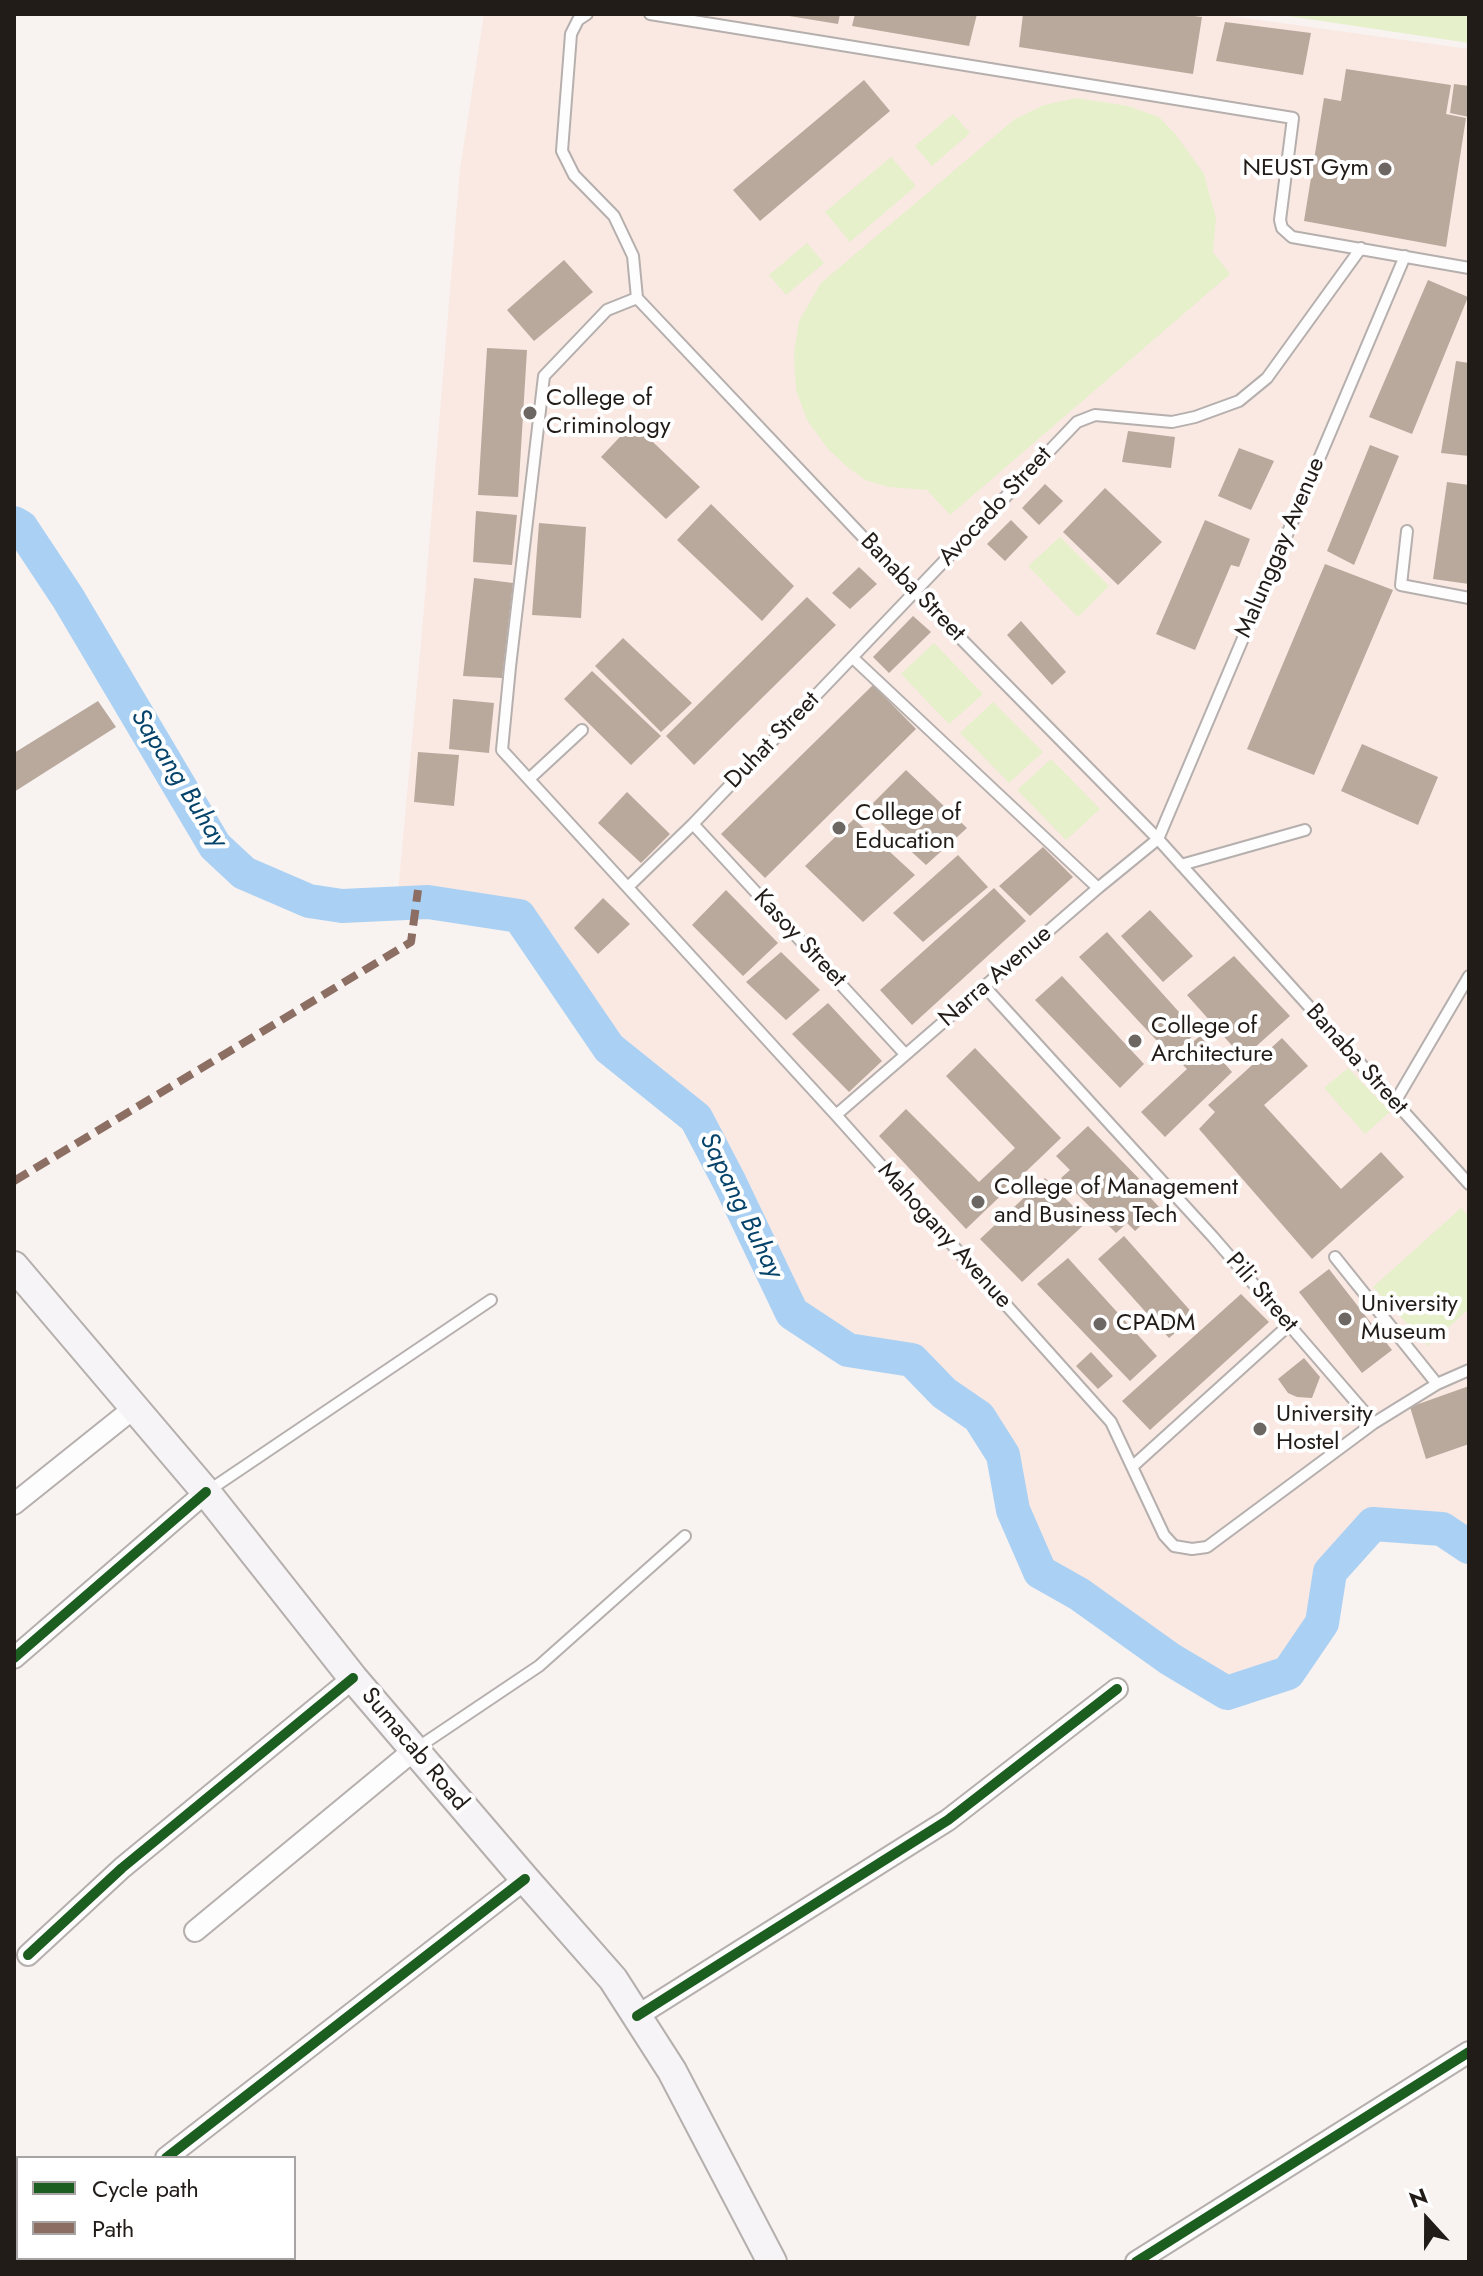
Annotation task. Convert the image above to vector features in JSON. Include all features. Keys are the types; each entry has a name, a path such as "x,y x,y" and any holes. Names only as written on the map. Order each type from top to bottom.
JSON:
{"main road":[{"name":"Sumacab Road","path":"14,1266 206,1492 353,1678 613,1979 672,2071 772,2262"}],"street":[{"path":"14,1504 134,1408"},
{"path":"14,1658 206,1492"},
{"path":"28,1955 122,1868 353,1678"},
{"path":"637,2016 948,1820 1117,1689"},
{"path":"195,1931 414,1750"},
{"path":"169,2156 525,1879"},
{"path":"1136,2262 1469,2052"}],"lane":[{"path":"587,14 578,20 571,34 562,151 574,175 614,216 633,256 637,298"},
{"path":"650,14 1293,118 1280,220 1282,228 1292,237 1469,268"},
{"name":"Avocado Street","path":"915,592 1077,422 1095,415 1172,422 1239,401 1267,378 1361,248"},
{"name":"Malunggay Avenue","path":"1158,839 1405,256"},
{"name":"Banaba Street","path":"637,298 915,592 1158,839 1469,1184"},
{"name":"Mahogany Avenue","path":"637,298 607,310 544,376 502,750 1111,1422 1164,1535 1174,1546 1192,1549 1207,1547 1374,1423 1437,1384 1469,1370"},
{"path":"1407,531 1401,585 1469,598"},
{"name":"Duhat Street","path":"628,887 693,824 915,592"},
{"path":"853,658 1098,888"},
{"path":"529,779 582,730"},
{"name":"Kasoy Street","path":"693,824 905,1054"},
{"path":"1181,865 1305,830"},
{"name":"Narra Avenue","path":"836,1115 1158,839"},
{"path":"1395,1102 1469,976"},
{"name":"Pili Street","path":"985,987 1213,1237 1374,1423"},
{"path":"1335,1257 1437,1384"},
{"path":"206,1492 491,1300"},
{"path":"1133,1466 1289,1325"},
{"path":"414,1750 539,1666 685,1536"}],"shaded area":[{"path":"484,14 1216,14 1469,49 1469,1547 1442,1529 1373,1524 1331,1572 1322,1623 1288,1673 1227,1693 1170,1659 1079,1594 1040,1572 1013,1510 1003,1455 979,1417 944,1393 912,1360 848,1350 792,1313 696,1118 609,1048 519,916 428,902 397,903 460,169"}],"green space":[{"path":"1275,14 1469,14 1469,43"},
{"path":"1076,98 1128,106 1159,117 1176,135 1204,174 1216,218 1213,252 1230,274 950,515 927,490 889,487 865,480 828,449 807,420 796,390 794,355 799,321 821,283 1015,119 1044,105"},
{"path":"953,114 970,133 932,166 915,146"},
{"path":"891,157 916,186 850,242 825,212"},
{"path":"807,243 824,263 786,295 769,275"},
{"path":"1060,537 1109,586 1078,617 1028,566"},
{"path":"934,643 983,694 949,724 901,674"},
{"path":"993,702 1043,752 1009,783 960,733"},
{"path":"1051,759 1100,809 1066,840 1017,790"},
{"path":"1348,1068 1390,1112 1365,1134 1324,1088"},
{"path":"1461,1208 1469,1217 1469,1309 1428,1346 1373,1287"}],"building":[{"path":"790,14 840,14 838,24"},
{"path":"855,14 977,14 969,46 852,26"},
{"path":"1023,14 1178,14 1202,17 1193,74 1019,47"},
{"path":"1225,22 1311,33 1303,75 1216,61"},
{"name":"NEUST Gym","path":"1346,69 1451,85 1446,114 1466,118 1446,247 1304,221 1324,98 1341,101"},
{"path":"864,80 890,111 760,221 733,190"},
{"path":"1454,84 1469,86 1469,117 1450,113"},
{"path":"564,260 593,292 534,341 507,310"},
{"path":"1428,280 1468,297 1412,434 1369,417"},
{"path":"487,348 527,350 518,497 478,495"},
{"path":"1456,361 1469,363 1469,456 1441,453"},
{"path":"633,423 700,487 666,519 601,457"},
{"path":"1128,431 1175,437 1171,468 1122,462"},
{"path":"1370,445 1399,456 1354,565 1327,551"},
{"path":"1239,448 1274,461 1251,510 1218,496"},
{"path":"1447,482 1469,485 1469,584 1433,579"},
{"path":"1045,484 1063,501 1039,525 1022,508"},
{"path":"1105,488 1162,542 1118,585 1063,532"},
{"path":"711,504 794,586 762,621 677,540"},
{"path":"476,511 517,515 512,565 473,562"},
{"path":"1011,520 1028,537 1005,561 987,544"},
{"path":"1205,520 1250,539 1239,567 1231,565 1195,650 1156,634"},
{"path":"539,523 586,527 581,618 532,615"},
{"path":"1325,564 1393,590 1314,775 1247,749"},
{"path":"859,567 877,584 850,609 832,593"},
{"path":"474,578 513,583 502,678 463,676"},
{"path":"807,597 836,625 694,765 666,736"},
{"path":"913,616 931,632 889,673 873,657"},
{"path":"1021,621 1066,672 1052,685 1007,635"},
{"path":"623,638 692,703 661,732 595,666"},
{"path":"592,671 661,736 631,765 564,699"},
{"path":"873,685 916,729 765,878 721,834"},
{"path":"453,699 494,703 489,753 449,749"},
{"path":"98,701 116,727 14,792 14,753"},
{"path":"1362,744 1438,777 1418,825 1341,791"},
{"path":"418,752 459,755 454,806 414,802"},
{"path":"906,770 967,828 926,865 866,810"},
{"path":"627,792 670,834 641,863 598,823"},
{"path":"854,819 915,875 863,922 805,866"},
{"path":"1043,847 1073,877 1030,916 999,886"},
{"path":"958,855 988,887 923,942 893,913"},
{"path":"994,888 1026,921 912,1025 880,990"},
{"path":"726,890 778,943 743,976 692,925"},
{"path":"603,898 630,924 598,954 574,928"},
{"path":"1150,910 1193,956 1163,982 1121,936"},
{"path":"1107,932 1197,1032 1171,1056 1079,957"},
{"path":"781,952 820,990 786,1020 746,982"},
{"path":"1234,956 1290,1016 1243,1058 1187,995"},
{"path":"1062,976 1144,1064 1120,1088 1035,1000"},
{"path":"828,1003 882,1061 849,1092 792,1034"},
{"path":"1200,1036 1232,1072 1165,1137 1141,1112 1187,1069 1175,1057"},
{"path":"1282,1038 1308,1066 1264,1105 1341,1189 1381,1152 1404,1177 1312,1259 1199,1129 1215,1112 1208,1105"},
{"path":"975,1048 1061,1138 966,1229 879,1136 906,1109 979,1182 1015,1148 946,1076"},
{"path":"1088,1126 1147,1187 1138,1195 1140,1198 1146,1193 1160,1208 1135,1231 1127,1223 1116,1233 1061,1178 1070,1170 1056,1156"},
{"path":"1045,1178 1088,1221 1022,1282 980,1239"},
{"path":"1124,1236 1195,1316 1169,1338 1098,1259"},
{"path":"1068,1258 1157,1356 1130,1381 1037,1284"},
{"path":"1329,1269 1392,1350 1362,1373 1299,1292"},
{"path":"1241,1294 1269,1322 1150,1430 1122,1401"},
{"path":"1091,1352 1113,1376 1098,1389 1076,1366"},
{"path":"1304,1358 1320,1377 1312,1398 1288,1393 1278,1379"},
{"path":"1469,1386 1469,1444 1426,1459 1410,1407"}],"waterway":[{"name":"Sapang Buhay","path":"14,523 21,527 68,598 215,846 244,873 309,901 342,906 428,902 519,916 609,1048 696,1118 792,1313 848,1350 912,1360 944,1393 979,1417 1003,1455 1013,1510 1040,1572 1079,1594 1170,1659 1227,1693 1288,1673 1322,1623 1330,1572 1373,1524 1442,1529 1469,1547"}],"marked path":[{"path":"14,1181 411,942 418,890"}],"cycle path":[{"path":"14,1658 206,1492"},
{"path":"28,1955 122,1868 353,1678"},
{"path":"637,2016 948,1820 1117,1689"},
{"path":"169,2156 525,1879"},
{"path":"1136,2262 1469,2052"}],"place":[{"name":"NEUST Gym","path":"1385,169"},
{"name":"College of Criminology","path":"530,413"},
{"name":"College of Education","path":"839,828"},
{"name":"College of Architecture","path":"1135,1041"},
{"name":"College of Management and Business Tech","path":"978,1202"},
{"name":"University Museum","path":"1345,1319"},
{"name":"CPADM","path":"1100,1324"},
{"name":"University Hostel","path":"1260,1429"}]}
